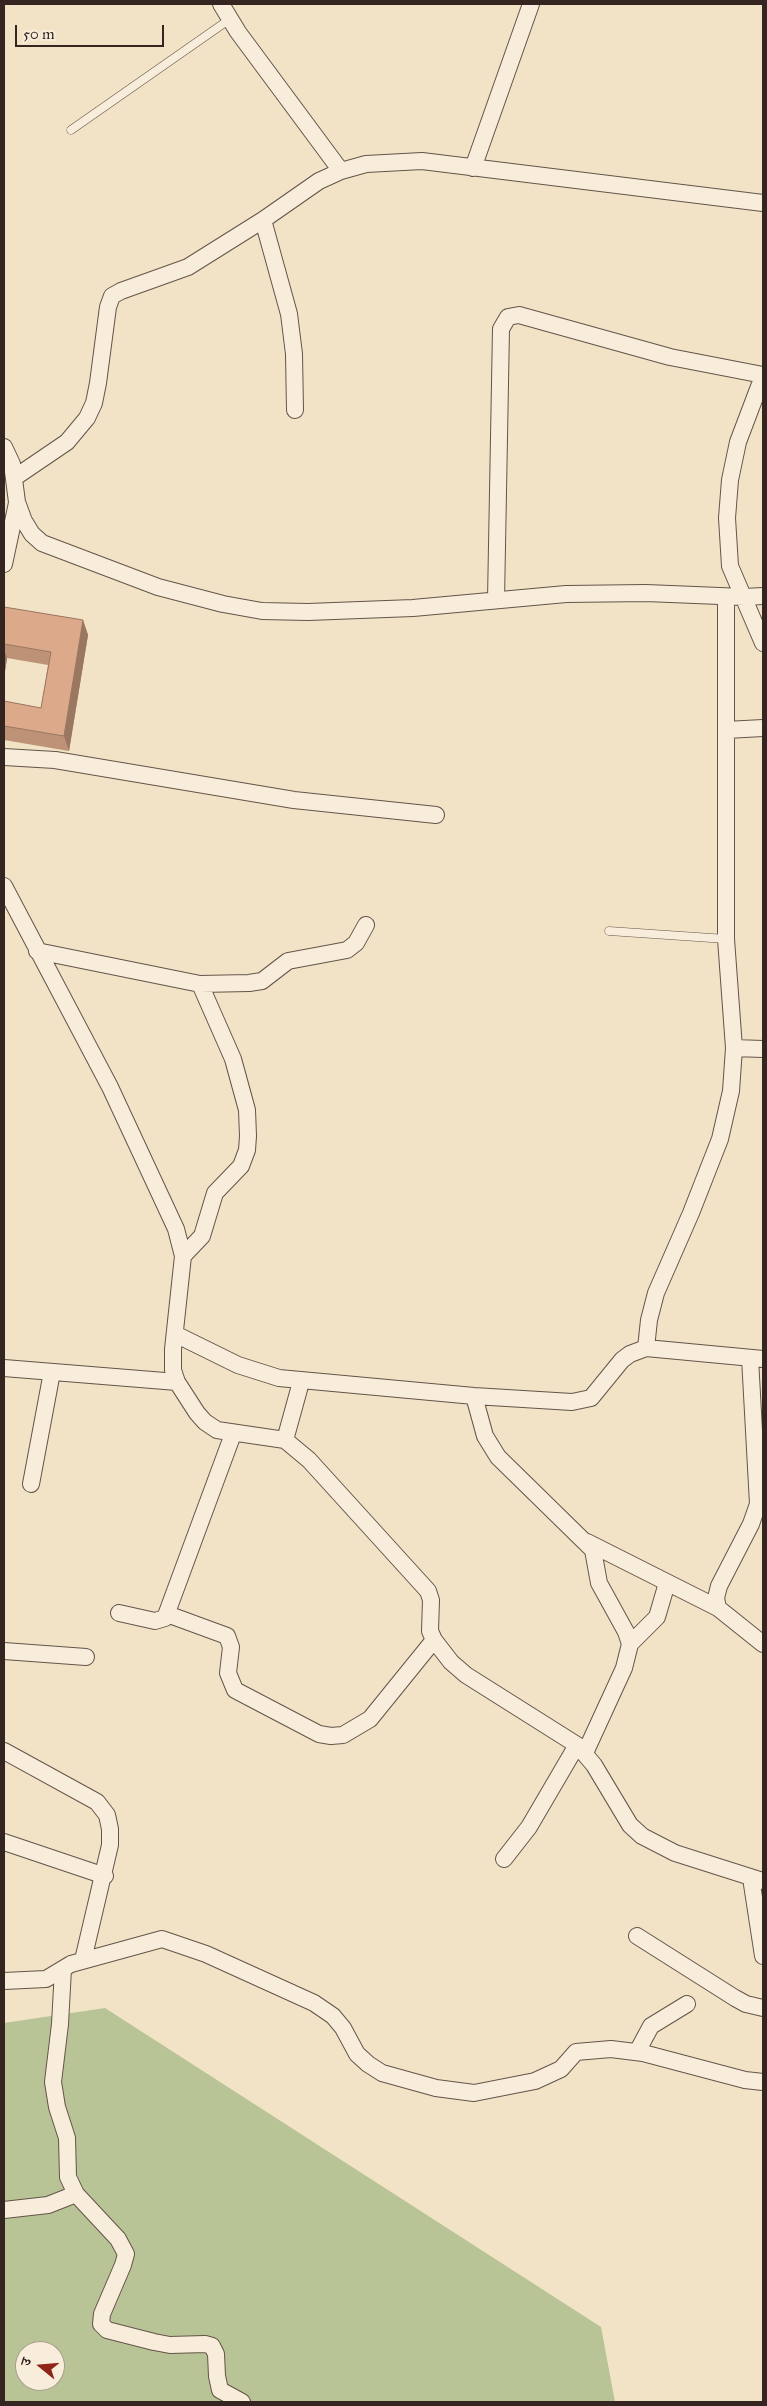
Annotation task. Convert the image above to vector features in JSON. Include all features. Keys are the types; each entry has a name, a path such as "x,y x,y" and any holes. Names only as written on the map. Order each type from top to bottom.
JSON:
{"street":[{"path":"221,4 341,170"},
{"path":"473,168 531,4"},
{"path":"14,478 67,442 87,418 94,403 108,307 112,296 188,267 263,220 319,181 341,170 390,161 422,162 763,203"},
{"path":"263,220 289,314 294,354 295,410"},
{"path":"496,600 502,329 508,317 519,316 670,357 763,376 738,442 727,518 730,566 763,643"},
{"path":"4,446 12,464 17,502 24,521 32,534 57,550 158,587 223,604 262,611 308,612 413,608 566,594 646,593 763,596"},
{"path":"4,564 17,502"},
{"path":"646,1348 649,1320 656,1294 720,1139 731,1091 734,1048 726,939 726,596"},
{"path":"726,730 763,728"},
{"path":"4,757 55,760 303,802 436,815"},
{"path":"4,886 114,1096 169,1213 181,1244 183,1256 173,1370 177,1382 205,1422 217,1430 233,1434 285,1440 309,1460 428,1591 432,1600 430,1631 434,1640 451,1662 466,1675 581,1749 630,1825 642,1836 675,1854 757,1879 763,1956"},
{"path":"37,951 200,984 250,983 262,981 288,961 347,950 356,943 366,925"},
{"path":"183,1256 202,1236 215,1193 241,1166 247,1150 248,1136 247,1110 233,1059 200,984"},
{"path":"734,1048 763,1049"},
{"path":"175,1334 261,1374 301,1382 474,1396 584,1401 597,1393 622,1360 630,1354 646,1348 757,1359 758,1504 752,1524 716,1593 718,1608"},
{"path":"4,1368 177,1382"},
{"path":"31,1484 52,1372"},
{"path":"285,1440 301,1382"},
{"path":"474,1396 485,1436 498,1458 594,1552 599,1584 626,1632 630,1644"},
{"path":"119,1613 155,1621 162,1620 167,1614 233,1434"},
{"path":"583,1540 667,1584 718,1608 763,1644"},
{"path":"504,1859 529,1827 581,1749 624,1668 630,1644 657,1616 667,1584"},
{"path":"167,1614 227,1636 230,1647 228,1673 235,1690 319,1734 331,1736 343,1735 370,1719 434,1640"},
{"path":"4,1651 86,1657"},
{"path":"4,1751 97,1802 107,1815 110,1829 110,1845 105,1876 84,1960"},
{"path":"4,1842 105,1876"},
{"path":"637,1936 735,1998 746,2004 763,2008"},
{"path":"4,1981 46,1979 62,1969 84,1960 162,1939 206,1954 314,2004 333,2016 343,2028 358,2054 382,2073 436,2088 474,2093 535,2080 561,2069 576,2052 611,2049 637,2052 745,2080 763,2082"},
{"path":"62,1969 60,2024 53,2082 57,2107 67,2138 68,2177 76,2194 125,2250 123,2265 100,2320 103,2327 162,2344 210,2344 214,2348 220,2390 242,2402"},
{"path":"637,2052 651,2026 687,2004"},
{"path":"4,2210 48,2205 76,2194"}],"lane":[{"path":"71,130 230,19"},
{"path":"609,931 726,939"}],"green space":[{"path":"105,2008 601,2327 615,2402 4,2402 4,2023"}],"building":[{"path":"4,607 83,620 64,736 4,726 4,701 41,708 51,652 4,644"}]}
